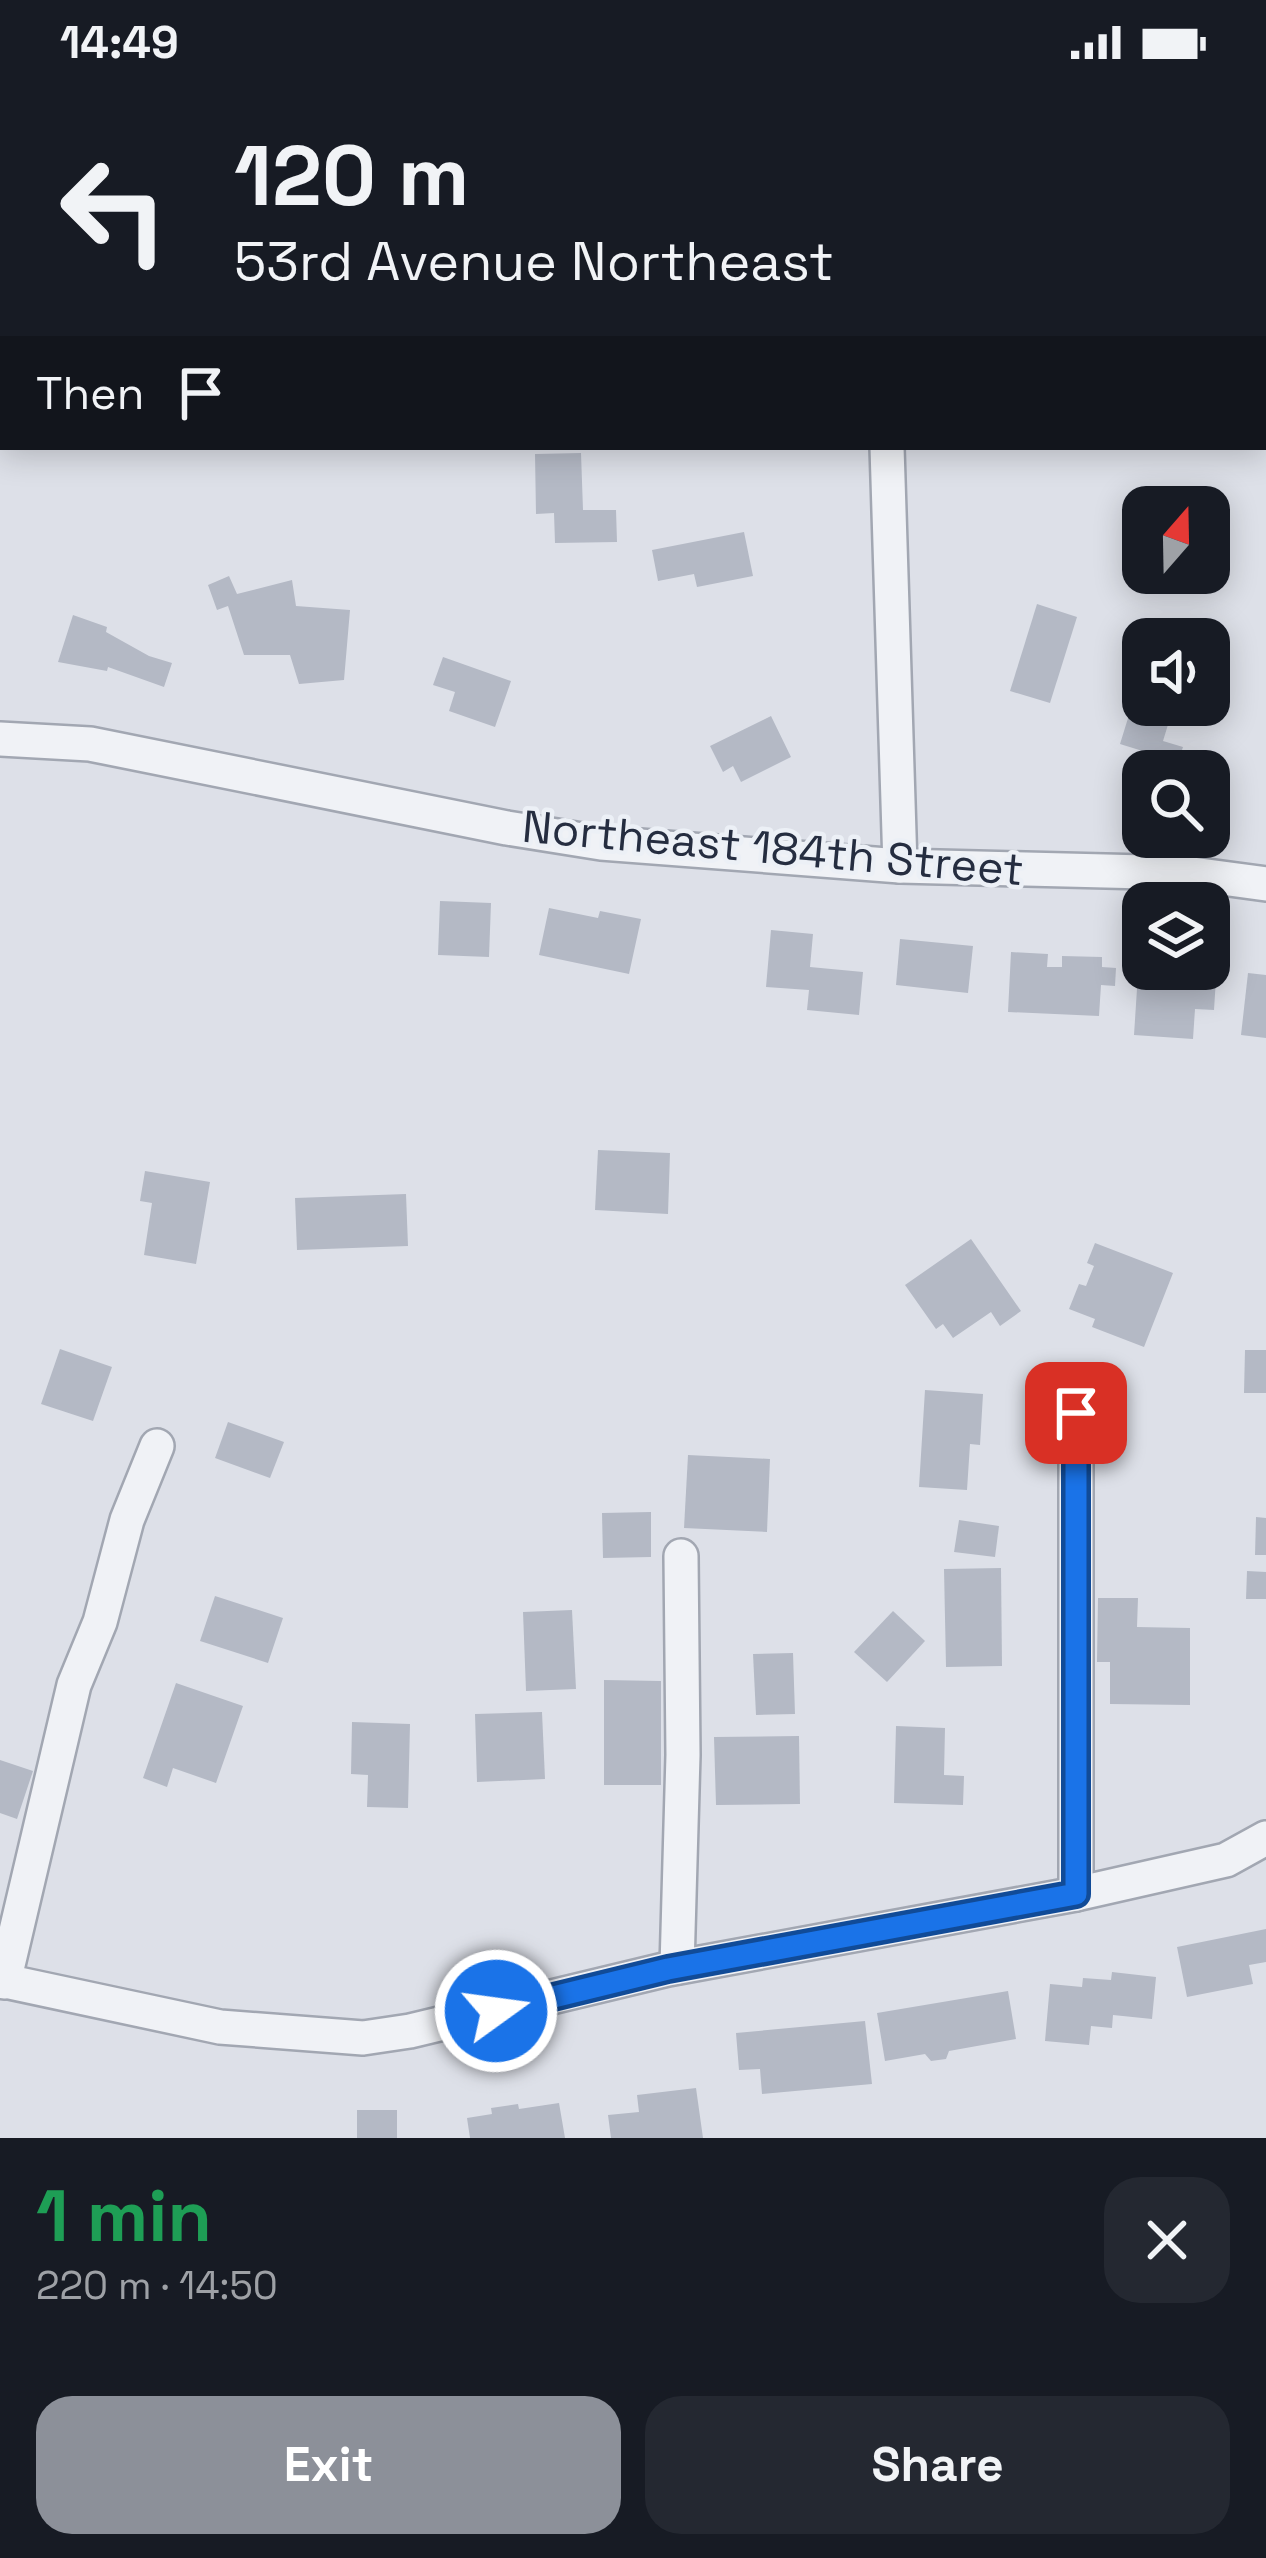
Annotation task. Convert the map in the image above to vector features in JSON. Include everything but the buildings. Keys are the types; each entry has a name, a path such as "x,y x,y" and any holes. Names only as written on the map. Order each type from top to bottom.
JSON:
{"street":[{"path":"887,450 900,866"},
{"name":"Northeast 184th Street","path":"0,739 90,744 601,843 900,866 1185,874 1266,884"},
{"path":"1076,1413 1076,1894"},
{"path":"157,1446 128,1520 100,1622 74,1685 2,1981 220,2027 363,2038 410,2032 677,1967 1076,1894 1226,1860 1266,1838"},
{"path":"677,1967 683,1755 681,1556"}],"route":[{"path":"496,2011 668,1969 1076,1894 1076,1413"}]}
